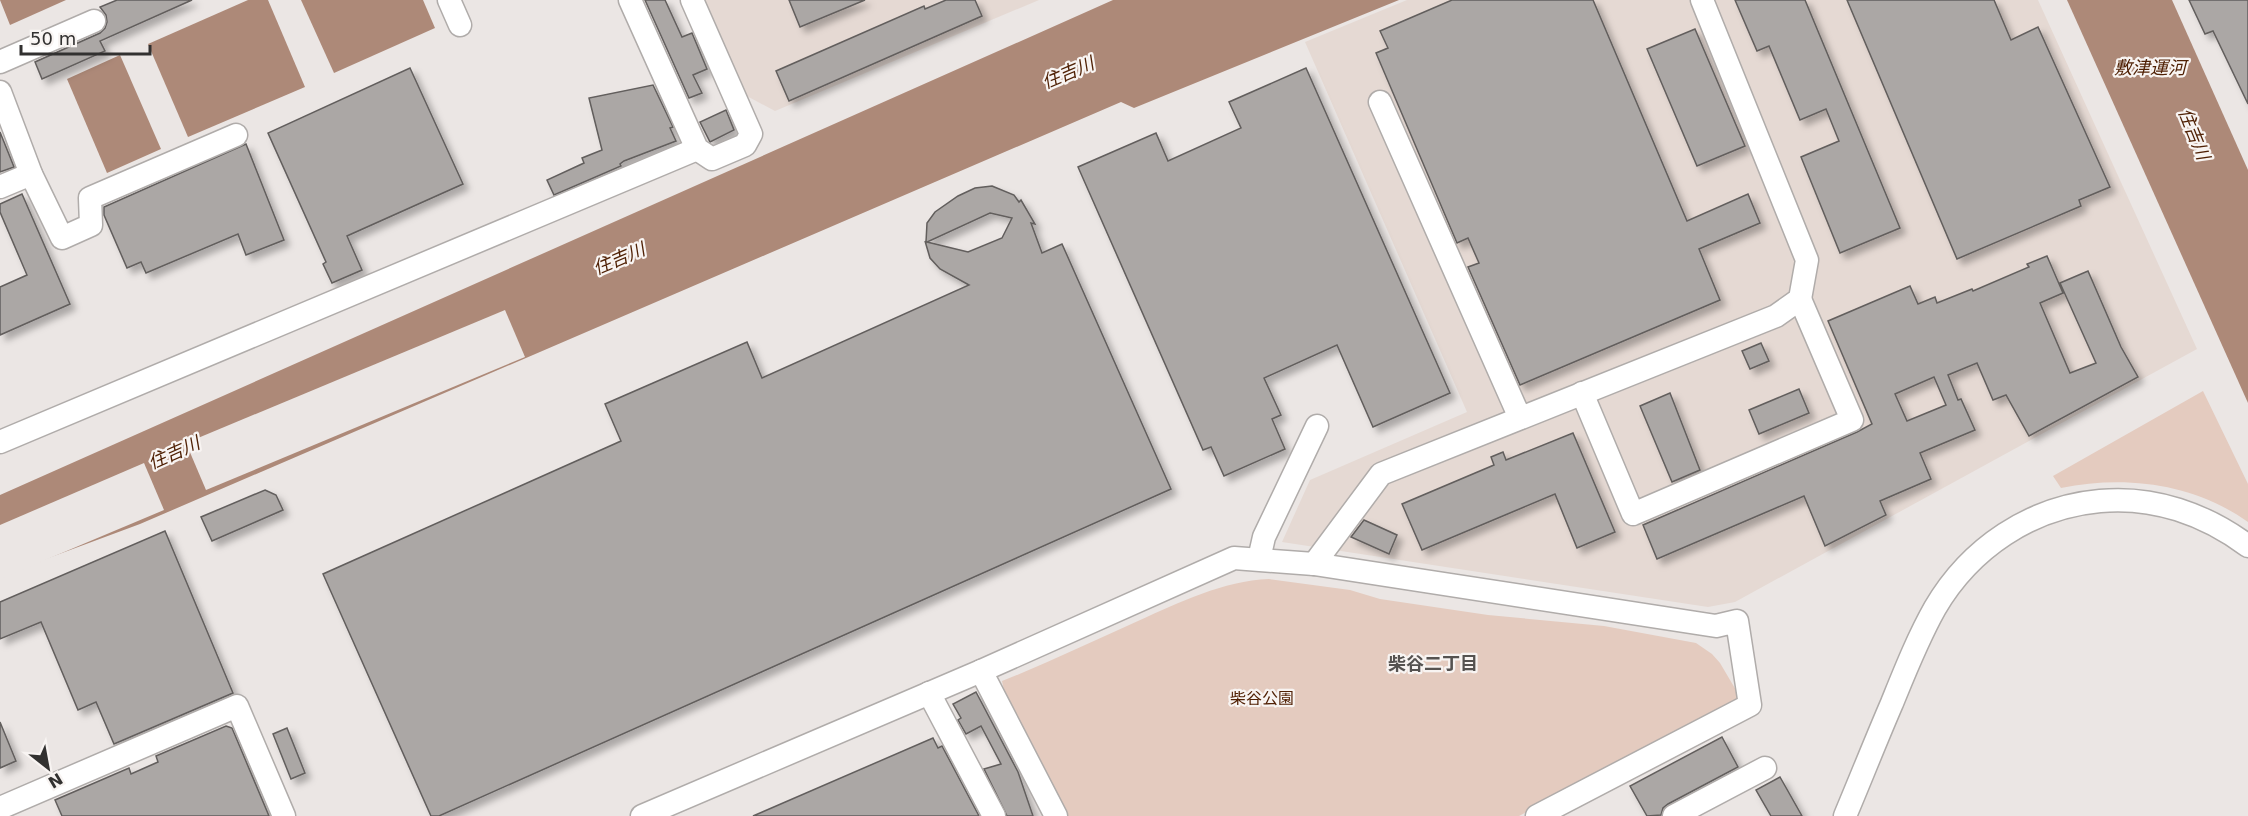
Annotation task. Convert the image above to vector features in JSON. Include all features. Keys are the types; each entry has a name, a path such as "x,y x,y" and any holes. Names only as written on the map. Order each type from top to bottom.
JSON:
{"street":[{"path":"449,0 460,25"},
{"path":"630,0 697,149 712,159 745,145 751,134 692,0"},
{"path":"1582,393 1633,514 1852,420 1800,299 1807,260 1702,0"},
{"path":"0,62 94,21"},
{"path":"0,92 31,174 62,238 91,225 90,198 236,135"},
{"path":"1380,102 1520,418"},
{"path":"0,441 697,149"},
{"path":"0,187 31,174"},
{"path":"1314,564 1381,474 1776,316 1800,299"},
{"path":"1259,559 1264,537 1317,426"},
{"path":"1845,816 1914,650 1940,601 1973,561 2010,531 2052,510 2079,503 2108,500 2156,503 2196,515 2232,534 2248,546"},
{"path":"642,816 929,693 1234,558 1314,564 1716,626 1737,621 1750,705 1537,816"},
{"path":"981,670 1056,816"},
{"path":"929,693 994,816"},
{"path":"0,808 237,706 284,816"},
{"path":"1674,816 1765,768"}],"shaded area":[{"path":"703,0 1039,0 775,111 745,95"},
{"path":"1407,0 2038,0 2197,349 1735,602 1708,607 1282,542 1310,480 1467,412 1305,42"}],"green space":[{"path":"2203,391 2248,484 2248,522 2205,498 2182,491 2134,483 2109,482 2061,488 2053,476"},
{"name":"柴谷公園","path":"1269,579 1350,590 1380,599 1488,615 1604,626 1696,643 1720,663 1743,702 1678,731 1519,816 1065,816 1005,695 1002,681 1202,594 1235,584"}],"water":[{"path":"0,0 66,0 10,25"},
{"path":"248,0 268,0 305,87 188,137 148,44"},
{"path":"301,0 423,0 435,28 334,73"},
{"name":"住吉川","path":"1113,0 1399,0 1134,108 1121,102 140,524 0,576 0,495"},
{"name":"敷津運河","path":"2067,0 2172,0 2248,170 2248,403"},
{"path":"120,55 161,149 107,173 67,79"}],"pier":[{"path":"505,310 525,357 206,490 186,443"},
{"path":"144,463 164,510 0,579 0,525"}],"building":[{"path":"117,0 192,0 100,41 105,51 42,79 35,62 100,33 107,22 106,15 100,7"},
{"path":"645,0 665,0 682,37 692,33 707,69 693,75 702,93 689,98"},
{"path":"789,0 865,0 800,27"},
{"path":"946,0 975,0 982,16 789,101 776,71 924,6 925,9"},
{"path":"1452,0 1593,0 1687,221 1748,194 1760,223 1699,249 1720,300 1520,385 1468,267 1479,263 1468,238 1457,243 1376,53 1388,48 1380,31"},
{"path":"1735,0 1805,0 1900,228 1840,253 1801,157 1839,141 1826,109 1800,120 1769,46 1757,51"},
{"path":"1847,0 1994,0 2011,40 2038,27 2110,187 2079,200 2081,206 1957,259"},
{"path":"2189,0 2248,0 2248,104 2213,31 2205,34"},
{"path":"1695,29 1745,146 1697,166 1647,49"},
{"path":"410,68 463,184 347,236 362,270 332,283 323,264 326,262 268,133"},
{"path":"1306,68 1450,393 1373,427 1337,345 1264,378 1281,415 1272,419 1285,449 1224,476 1211,447 1203,450 1078,167 1156,133 1168,161 1241,128 1229,102"},
{"path":"653,85 673,127 670,128 676,141 624,161 620,164 621,166 554,195 547,180 584,163 582,158 602,150 589,98"},
{"path":"726,110 734,130 710,142 700,122"},
{"path":"0,132 14,167 0,172"},
{"path":"246,144 284,240 246,255 238,234 146,273 141,262 127,268 104,215 104,207"},
{"path":"992,186 1014,195 1019,202 1021,200 1035,224 1031,223 1042,253 1062,244 1171,489 439,816 431,816 323,574 621,441 605,404 747,342 762,378 969,285 940,269 930,258 925,241 927,223 935,212 958,196 975,188","holes":["990,213 1012,218 1002,238 968,252 927,242"]},
{"path":"22,194 70,304 0,335 0,287 27,275 0,212 0,204"},
{"path":"2047,256 2063,293 2040,303 2070,373 2096,363 2060,283 2088,271 2121,347 2138,377 2029,436 2006,395 1993,400 1977,363 1948,375 1958,400 1961,399 1975,430 1920,453 1931,479 1880,501 1886,515 1825,546 1804,496 1657,559 1643,525 1872,424 1828,321 1910,286 1918,304 1935,297 1937,303 1972,289 1973,291 2029,267 2027,264","holes":["1934,377 1946,405 1907,421 1895,394"]},
{"path":"1761,343 1769,361 1750,369 1742,351"},
{"path":"1799,389 1809,413 1759,434 1749,410"},
{"path":"1670,393 1700,470 1672,482 1640,406"},
{"path":"1573,433 1615,532 1577,548 1555,494 1422,550 1402,504 1494,465 1491,457 1503,452 1506,460"},
{"path":"265,490 276,495 283,510 212,541 201,517"},
{"path":"1364,520 1397,535 1389,554 1351,537"},
{"path":"165,531 233,693 114,744 96,702 78,710 41,622 0,639 0,602"},
{"path":"976,692 1018,772 1033,816 1007,816 984,769 1001,764 981,726 966,734 958,720 961,718 953,704"},
{"path":"0,722 16,761 0,768"},
{"path":"226,726 232,728 269,816 62,816 55,800 129,768 131,774 158,762 156,756"},
{"path":"287,728 305,773 291,779 273,734"},
{"path":"1722,737 1738,767 1668,804 1663,808 1661,815 1647,816 1630,786"},
{"path":"933,738 938,748 942,746 979,816 753,816"},
{"path":"1780,777 1802,816 1771,816 1756,790"}],"district":[{"name":"柴谷二丁目","path":"1433,664"}]}
